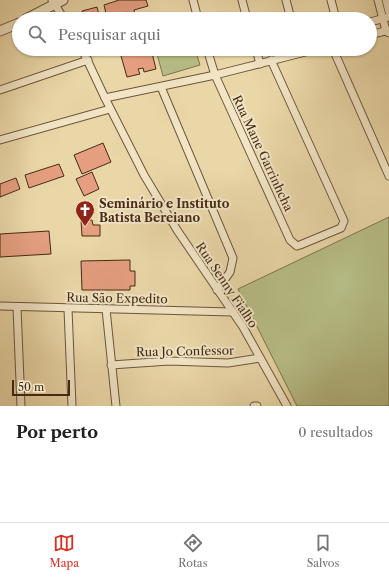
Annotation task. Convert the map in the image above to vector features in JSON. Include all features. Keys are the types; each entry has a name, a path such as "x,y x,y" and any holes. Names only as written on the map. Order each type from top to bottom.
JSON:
{"street":[{"path":"193,0 196,12"},
{"path":"242,0 245,12"},
{"path":"286,0 289,12"},
{"path":"331,0 334,12"},
{"path":"377,34 388,31 386,18 378,0"},
{"path":"386,0 389,12"},
{"path":"38,12 57,1 61,12"},
{"path":"0,31 12,26"},
{"name":"Rua Senny Fialho","path":"86,56 110,109 144,175 173,224 233,312 287,406"},
{"name":"Rua Mane Garrinhcha","path":"209,56 215,75 290,240 293,243 300,245 341,228 344,221 271,60"},
{"path":"258,56 260,64"},
{"path":"105,98 215,75 260,64 284,56"},
{"path":"336,56 389,176"},
{"path":"0,90 88,60"},
{"path":"161,87 233,258 230,272 217,290"},
{"path":"0,140 110,109"},
{"name":"Rua São Expedito","path":"0,306 68,309 233,312"},
{"path":"17,307 21,406"},
{"path":"68,309 72,406"},
{"path":"106,309 116,406"},
{"name":"Rua Jo Confessor","path":"111,365 163,361 228,363 260,358"}],"green space":[{"path":"158,56 197,56 200,65 163,76"},
{"path":"389,217 389,406 297,406 238,289"}],"building":[{"path":"119,0 146,0 148,6 134,10 134,12 106,12 104,5"},
{"path":"97,7 98,12 82,12"},
{"path":"121,56 153,56 156,69 144,72 143,68 138,69 140,74 127,77"},
{"path":"103,143 111,162 82,174 74,155"},
{"path":"59,164 64,176 29,188 25,175"},
{"path":"92,172 99,189 84,196 76,179"},
{"path":"16,178 20,189 0,197 0,184"},
{"path":"81,220 92,220 93,225 100,225 100,236 82,236"},
{"path":"49,231 51,254 0,257 0,234"},
{"path":"130,260 130,271 135,271 135,286 130,286 130,290 82,290 81,261"}],"place":[{"name":"Seminário e Instituto Batista Bereiano","path":"85,227"}]}
